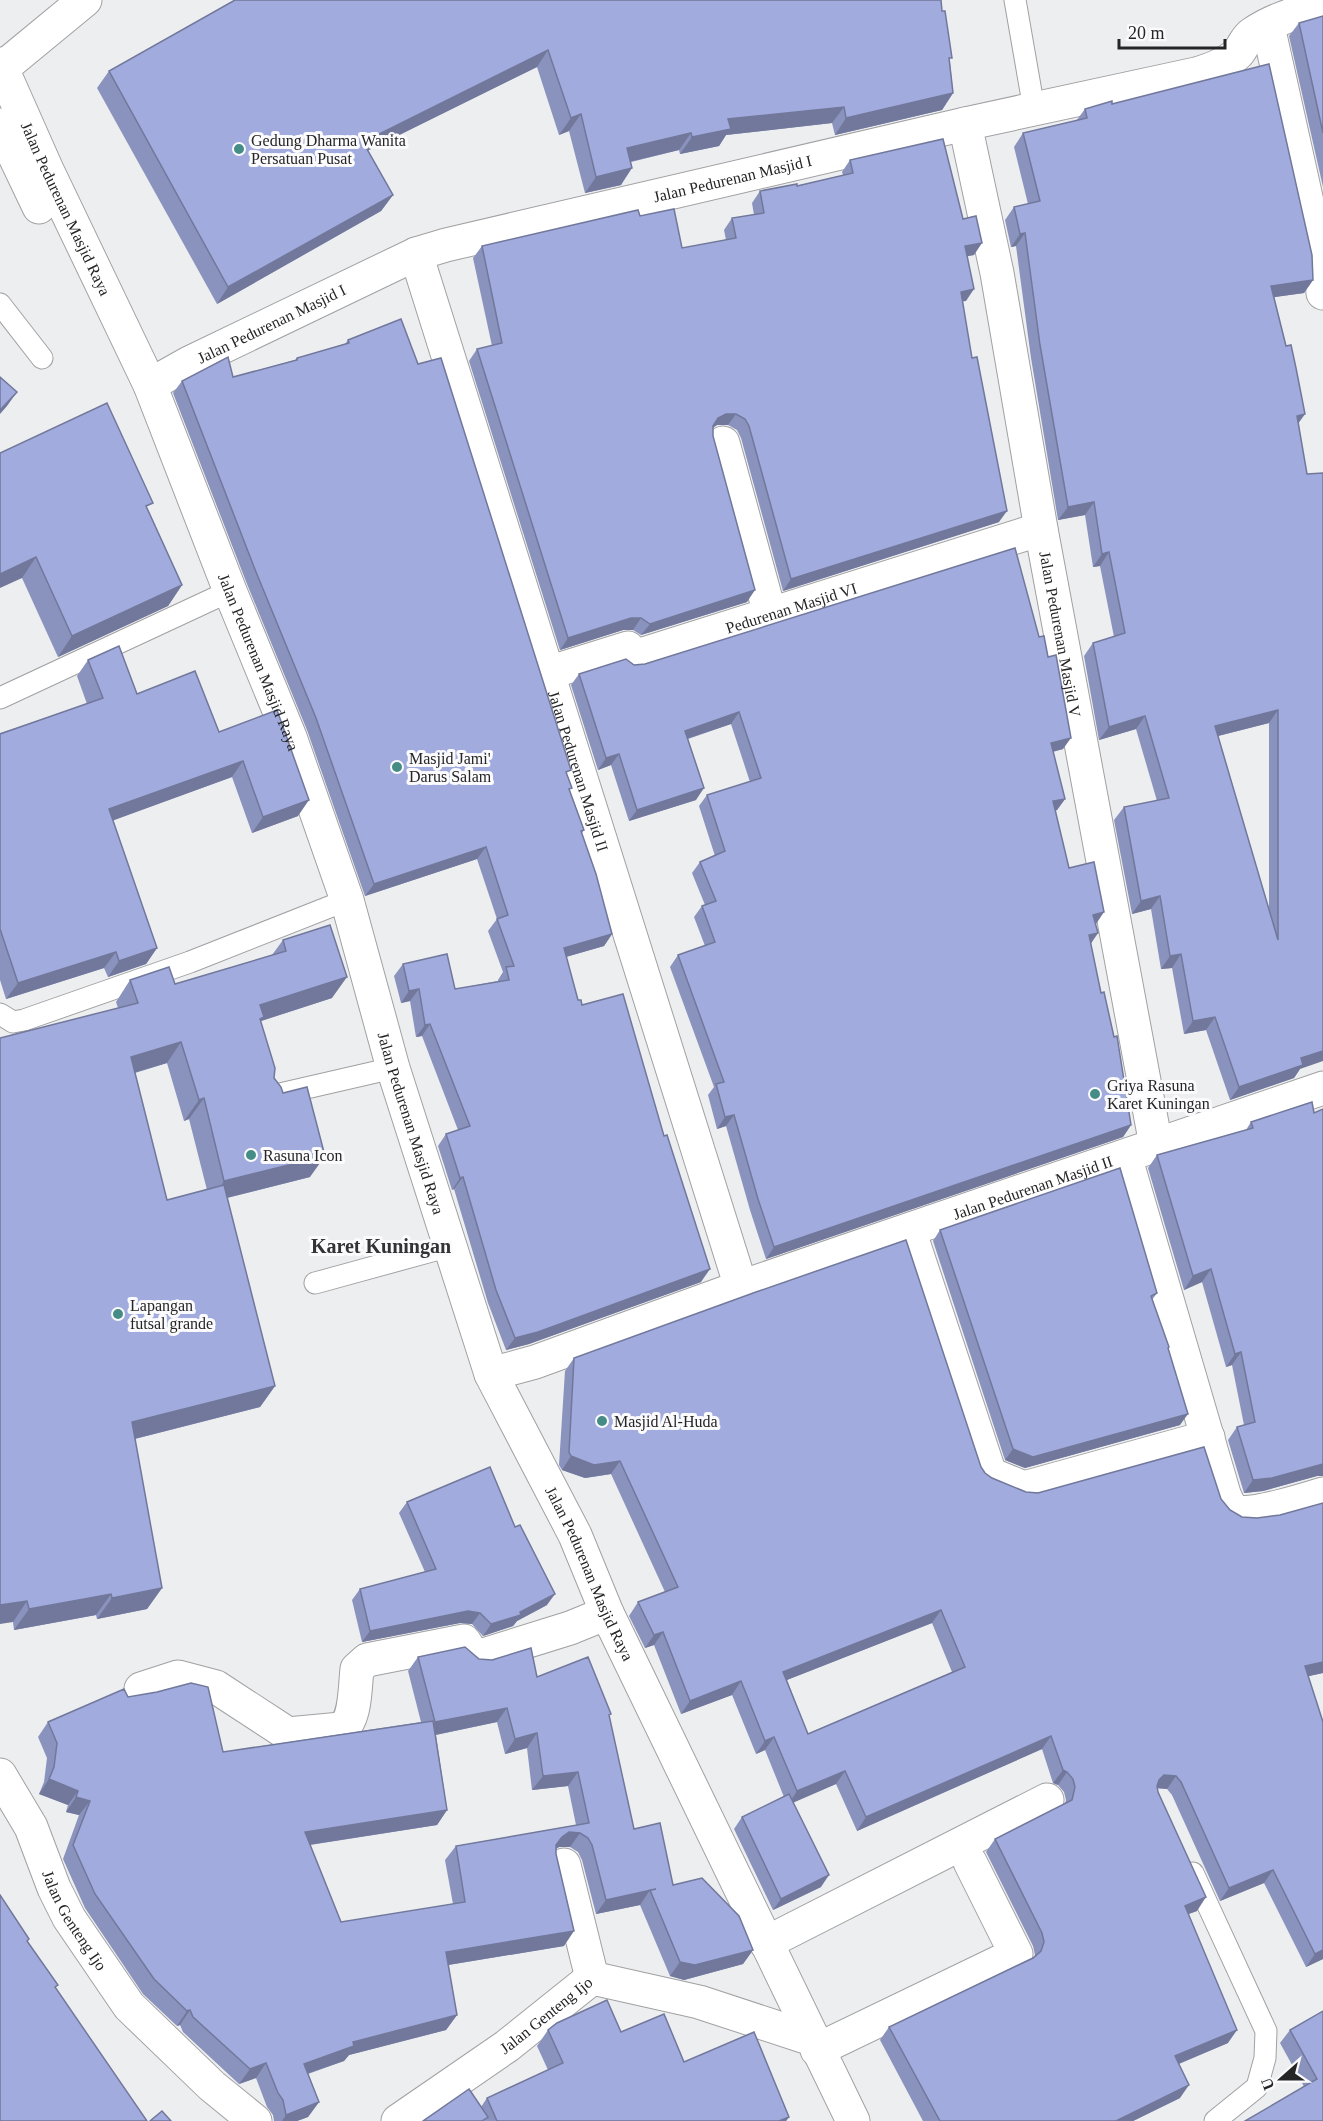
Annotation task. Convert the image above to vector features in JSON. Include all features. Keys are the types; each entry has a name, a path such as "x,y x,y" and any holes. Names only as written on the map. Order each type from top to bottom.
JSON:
{"street":[{"path":"1,67 85,0"},
{"name":"Jalan Pedurenan Masjid I","path":"150,385 189,363 416,254 446,245 965,124 1196,74 1216,68 1236,54 1250,35 1308,10 1323,8"},
{"path":"1268,26 1321,265 1323,284"},
{"name":"Jalan Pedurenan Masjid Raya","path":"1,67 47,170 150,385 290,737 347,900 393,1068 491,1374 575,1535 607,1613 853,2121"},
{"name":"Jalan Pedurenan Masjid V","path":"965,124 997,273 1041,529 1156,1145"},
{"name":"Jalan Pedurenan Masjid Raya","path":"0,125 116,366 126,380 150,385"},
{"name":"Jalan Pedurenan Masjid II","path":"416,254 741,1287"},
{"path":"723,443 770,614"},
{"name":"Pedurenan Masjid VI","path":"548,673 627,648 631,658 1041,529"},
{"name":"Jalan Pedurenan Masjid II","path":"491,1374 535,1362 741,1287 1323,1088"},
{"path":"1125,1156 1224,1494 1230,1506 1238,1512 1252,1512 1323,1494"},
{"path":"909,1230 990,1474 1024,1488 1208,1437"},
{"path":"141,1689 178,1677 216,1687 288,1734 340,1730 345,1727 351,1717 357,1669 367,1660 464,1641 473,1655 477,1657 570,1628 607,1613"},
{"name":"Jalan Genteng Ijo","path":"0,1775 31,1827 54,1888 69,1918 129,2006 212,2086 255,2121"},
{"path":"766,1943 1047,1800"},
{"path":"814,2044 1016,1954 970,1862"},
{"path":"564,1865 592,1978"},
{"name":"Jalan Genteng Ijo","path":"398,2121 507,2046 592,1978 699,2002 814,2044"}],"lane":[{"path":"1015,0 1034,109"},
{"path":"0,304 42,358"},
{"path":"0,698 230,591"},
{"path":"0,1014 13,1022 24,1020 190,962 347,900"},
{"path":"271,1096 393,1068"},
{"path":"315,1283 450,1246"},
{"path":"1184,1852 1266,2031 1265,2058 1257,2087 1215,2121"}],"building":[{"path":"235,0 941,0 942,11 945,11 952,58 949,58 953,93 846,118 844,107 728,119 731,129 692,137 691,133 627,148 632,168 596,177 581,114 571,118 548,50 363,142 393,195 228,287 109,71"},
{"path":"1323,16 1323,133 1299,23"},
{"path":"1269,64 1312,255 1313,280 1271,286 1286,346 1291,345 1305,414 1297,416 1307,474 1323,473 1323,1051 1301,1058 1303,1065 1239,1087 1215,1017 1193,1021 1181,954 1170,956 1160,896 1141,901 1124,807 1169,798 1145,716 1109,727 1093,643 1125,633 1109,552 1102,554 1094,502 1068,507 1040,345 1025,233 1020,234 1014,207 1040,201 1023,133 1087,118 1085,109 1112,101 1112,104","holes":["1278,710 1278,940 1215,726"]},
{"path":"943,139 963,219 976,216 982,243 965,246 974,289 961,292 972,358 977,357 1007,511 791,579 749,426 745,419 736,414 726,414 718,418 713,426 713,436 755,590 650,624 641,618 631,618 568,638 477,349 502,343 482,246 638,210 640,216 674,209 682,248 736,238 732,218 764,213 760,191 797,184 797,186 853,173 850,160"},
{"path":"401,319 418,364 441,358 571,770 566,772 572,788 569,789 584,830 581,831 596,874 612,934 564,948 578,1000 581,1000 582,1005 623,994 664,1136 667,1135 710,1269 538,1332 515,1338 496,1290 463,1177 460,1178 446,1134 470,1126 430,1024 425,1025 419,989 409,991 403,964 447,954 455,989 509,980 506,967 514,966 497,919 508,915 486,847 374,884 316,718 256,572 182,381 228,357 233,377 297,360 297,358 349,343 348,340"},
{"path":"0,377 17,392 0,410"},
{"path":"107,403 153,503 146,506 182,585 72,636 36,557 0,574 0,453"},
{"path":"1015,548 1039,637 1044,636 1048,657 1056,655 1071,738 1051,743 1065,799 1053,801 1069,868 1094,862 1104,912 1093,915 1098,933 1089,935 1101,993 1104,992 1114,1037 1117,1036 1131,1125 774,1247 734,1115 725,1117 716,1084 724,1082 678,955 715,942 702,906 716,901 700,862 725,851 707,795 761,778 739,712 685,731 704,788 637,810 619,754 606,758 579,674 626,659 634,665 645,664"},
{"path":"119,646 137,694 195,671 219,732 277,710 309,800 263,817 243,761 109,809 157,948 119,961 116,952 18,983 0,929 0,734 103,698 88,660"},
{"path":"330,925 347,977 260,1005 264,1017 260,1019 275,1068 274,1078 283,1093 307,1087 325,1156 224,1181 204,1098 199,1100 181,1042 131,1057 167,1200 224,1185 275,1386 132,1422 162,1588 112,1598 111,1594 29,1609 27,1601 0,1605 0,1038 138,1003 130,980 169,967 175,984 286,951 283,940"},
{"path":"1312,1102 1314,1113 1323,1109 1323,1464 1272,1478 1253,1480 1237,1427 1255,1422 1241,1352 1235,1354 1211,1269 1193,1276 1157,1155 1253,1128 1251,1122"},
{"path":"1120,1168 1157,1293 1151,1296 1169,1347 1188,1414 1033,1457 1013,1449 940,1230"},
{"path":"906,1240 981,1467 992,1478 1026,1492 1038,1493 1204,1447 1221,1499 1230,1510 1242,1517 1280,1515 1323,1503 1323,1662 1305,1666 1323,1722 1323,1950 1315,1954 1273,1870 1229,1888 1181,1782 1176,1776 1164,1775 1159,1780 1158,1792 1206,1897 1185,1906 1237,2030 1175,2056 1189,2085 1116,2121 940,2121 889,2027 1033,1958 1041,1951 1044,1942 1042,1933 995,1839 1072,1800 1075,1787 1073,1779 1063,1770 1051,1736 866,1817 845,1771 797,1791 774,1737 765,1741 741,1681 690,1701 663,1632 654,1635 638,1602 678,1587 620,1461 594,1465 571,1456 569,1452 574,1358","holes":["941,1610 965,1667 808,1734 783,1672"]},
{"path":"490,1467 515,1527 520,1525 555,1594 520,1612 521,1615 491,1624 480,1613 468,1611 370,1631 360,1589 436,1569 407,1502"},
{"path":"465,1647 479,1659 492,1660 531,1648 537,1677 588,1657 611,1714 609,1715 634,1829 660,1823 673,1885 702,1878 739,1916 753,1950 695,1965 680,1962 650,1890 606,1900 592,1845 588,1838 580,1833 569,1832 556,1845 556,1854 574,1931 446,1952 457,2015 353,2042 354,2046 304,2064 319,2102 286,2115 283,2100 266,2063 250,2069 193,2017 190,2010 187,2011 154,1979 95,1894 73,1845 90,1801 76,1797 78,1791 49,1779 54,1767 57,1743 48,1722 124,1689 128,1697 191,1683 208,1687 223,1752 433,1721 447,1810 305,1832 341,1922 465,1902 456,1846 589,1823 578,1772 543,1776 537,1733 515,1739 507,1708 435,1722 418,1657"},
{"path":"789,1794 829,1875 781,1899 742,1817"},
{"path":"0,1895 29,1939 27,1941 58,1985 55,1987 147,2121 0,2121"},
{"path":"607,2000 621,2032 664,2014 684,2062 754,2032 789,2117 779,2121 497,2121 487,2098 563,2063 548,2030 557,2023"},
{"path":"1323,2011 1323,2121 1245,2121 1317,2079 1290,2030"},
{"path":"469,2089 488,2117 482,2121 423,2121"},
{"path":"162,2111 171,2121 150,2121"}],"place":[{"name":"Gedung Dharma Wanita Persatuan Pusat","path":"239,149"},
{"name":"Masjid Jami' Darus Salam","path":"397,767"},
{"name":"Griya Rasuna Karet Kuningan","path":"1095,1094"},
{"name":"Rasuna Icon","path":"251,1155"},
{"name":"Lapangan futsal grande","path":"118,1314"},
{"name":"Masjid Al-Huda","path":"602,1421"}],"district":[{"name":"Karet Kuningan","path":"381,1246"}]}
